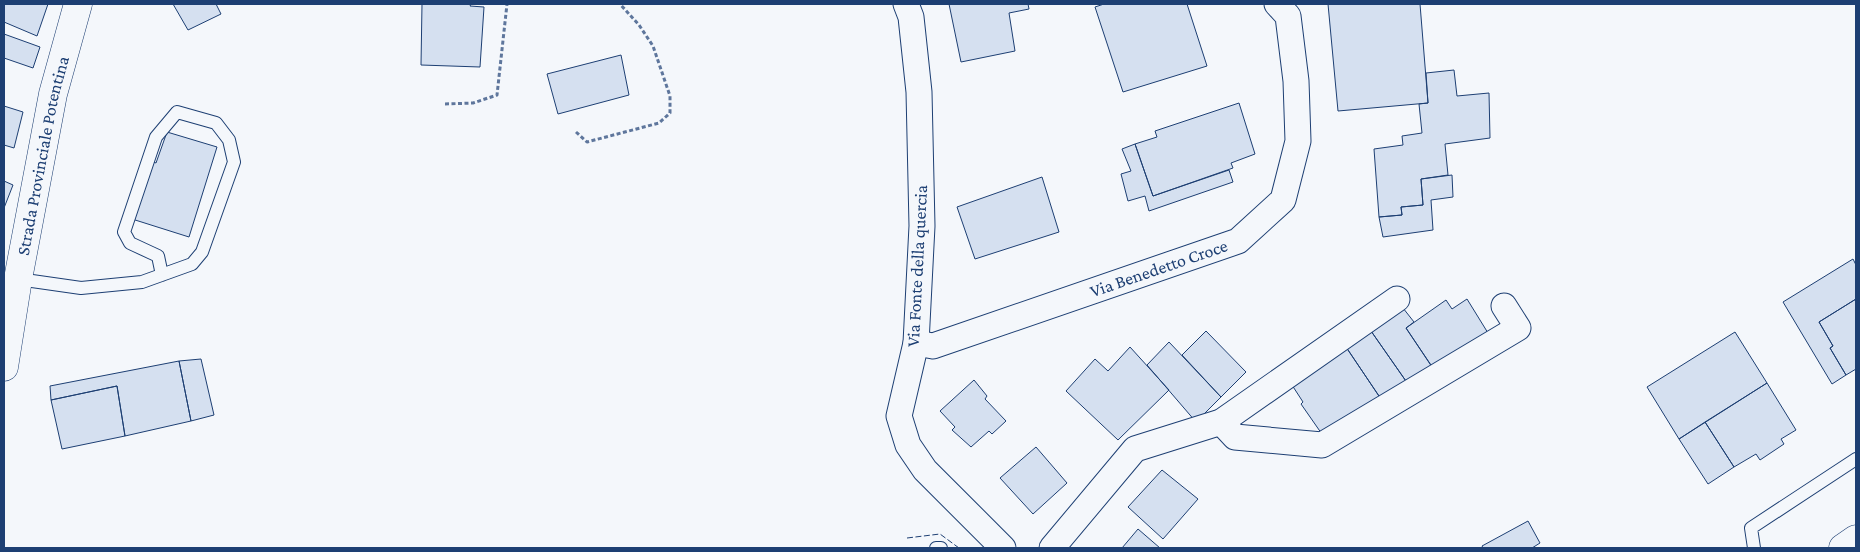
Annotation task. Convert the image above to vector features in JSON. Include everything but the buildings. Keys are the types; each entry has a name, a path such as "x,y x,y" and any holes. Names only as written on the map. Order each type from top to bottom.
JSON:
{"main road":[{"name":"Strada Provinciale Potentina","path":"4,367 18,279 53,94 78,4"},
{"path":"1843,548 1856,539"}],"street":[{"name":"Via Fonte della quercia","path":"906,4 911,17 920,92 922,226 916,343 899,416 908,445 925,470 1003,548"},
{"name":"Via Benedetto Croce","path":"916,343 933,346 1238,241 1283,200 1298,141 1296,82 1288,16 1277,4"},
{"path":"1052,548 1135,450 1221,422 1397,299"},
{"path":"1221,422 1235,437 1322,445 1518,328 1504,306"}],"lane":[{"path":"18,279 81,288 142,282 192,264 202,252 234,162 230,140 216,123 177,112 156,137 124,232 130,243 158,256 162,274"},
{"path":"1754,548 1751,528 1856,459"},
{"path":"936,548 941,548"}],"path":[{"path":"445,104 473,103 497,95 507,4"},
{"path":"576,132 587,142 659,123 670,113 670,96 653,46 639,25 620,4"}],"fence":[{"path":"907,538 940,534 959,548"}]}
